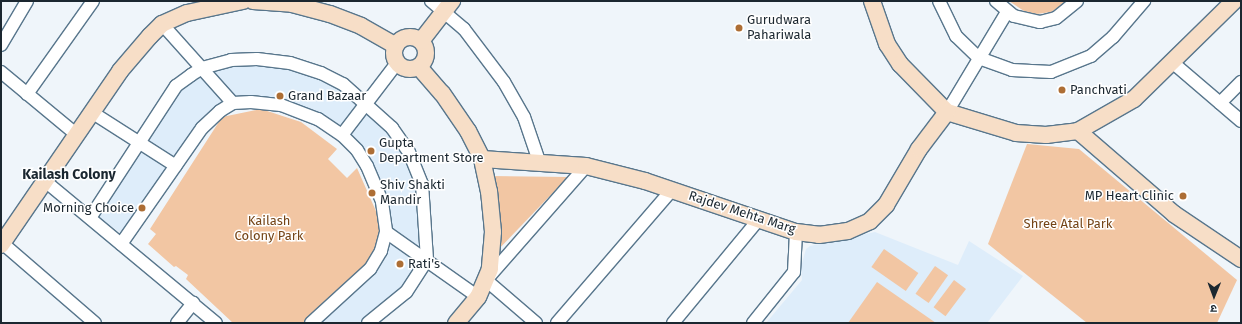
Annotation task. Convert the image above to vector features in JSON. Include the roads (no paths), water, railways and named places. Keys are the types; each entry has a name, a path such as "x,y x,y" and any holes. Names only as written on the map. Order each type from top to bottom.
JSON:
{"street":[{"path":"1,45 27,1"},
{"path":"27,94 93,1"},
{"path":"95,323 1,244 135,52 162,24 207,4 243,1"},
{"path":"253,1 292,3 345,20 396,46"},
{"path":"431,1 448,6 504,82 524,117 539,161"},
{"path":"872,1 887,44 900,64 947,112 1016,132 1046,135 1078,131 1134,99 1234,1"},
{"path":"939,1 956,36 979,58 1019,70 1051,72 1073,65 1092,56 1144,1"},
{"path":"996,1 1007,12 1022,20 1044,21 1064,13 1076,1"},
{"path":"421,42 448,6"},
{"path":"947,112 1007,12"},
{"path":"162,24 233,103"},
{"path":"407,37 421,42 426,55 419,67 407,69 397,63 394,55 396,46 407,37"},
{"path":"90,218 176,86 202,68 231,60 257,59 290,63 321,73 343,84 366,102 392,128 409,152 422,184 427,260 406,292 368,323"},
{"path":"1172,62 1241,121"},
{"path":"342,135 397,63"},
{"path":"419,67 442,93 468,131 482,159 493,232 486,280"},
{"path":"1,72 77,135"},
{"path":"1220,103 1241,82"},
{"path":"121,244 202,128 233,103 281,105 318,118 342,135 357,150 367,166 382,202 386,232 382,251 370,269 311,323"},
{"name":"Rajdev Mehta Marg","path":"482,159 539,161 586,166 672,190 796,232 820,235 848,231 870,221 886,205 919,149 947,112"},
{"path":"92,113 176,166"},
{"path":"1078,131 1174,214 1241,260"},
{"path":"456,323 478,297 486,280 586,166"},
{"path":"46,181 216,323"},
{"path":"557,323 672,190"},
{"path":"673,323 759,220"},
{"path":"386,232 478,297"},
{"path":"753,323 794,272 796,232"},
{"path":"486,280 536,323"},
{"path":"177,323 193,304"}],"place":[{"name":"Gurudwara Pahariwala","path":"739,28"},
{"name":"Panchvati","path":"1062,90"},
{"name":"Grand Bazaar","path":"280,96"},
{"name":"Gupta Department Store","path":"371,151"},
{"name":"Shiv Shakti Mandir","path":"372,193"},
{"name":"MP Heart Clinic","path":"1183,196"},
{"name":"Morning Choice","path":"142,208"},
{"name":"Rati's","path":"400,264"}],"district":[{"name":"Kailash Colony","path":"69,175"}],"park label":[{"name":"Shree Atal Park","path":"1068,224"},
{"name":"Kailash Colony Park","path":"269,230"}]}
